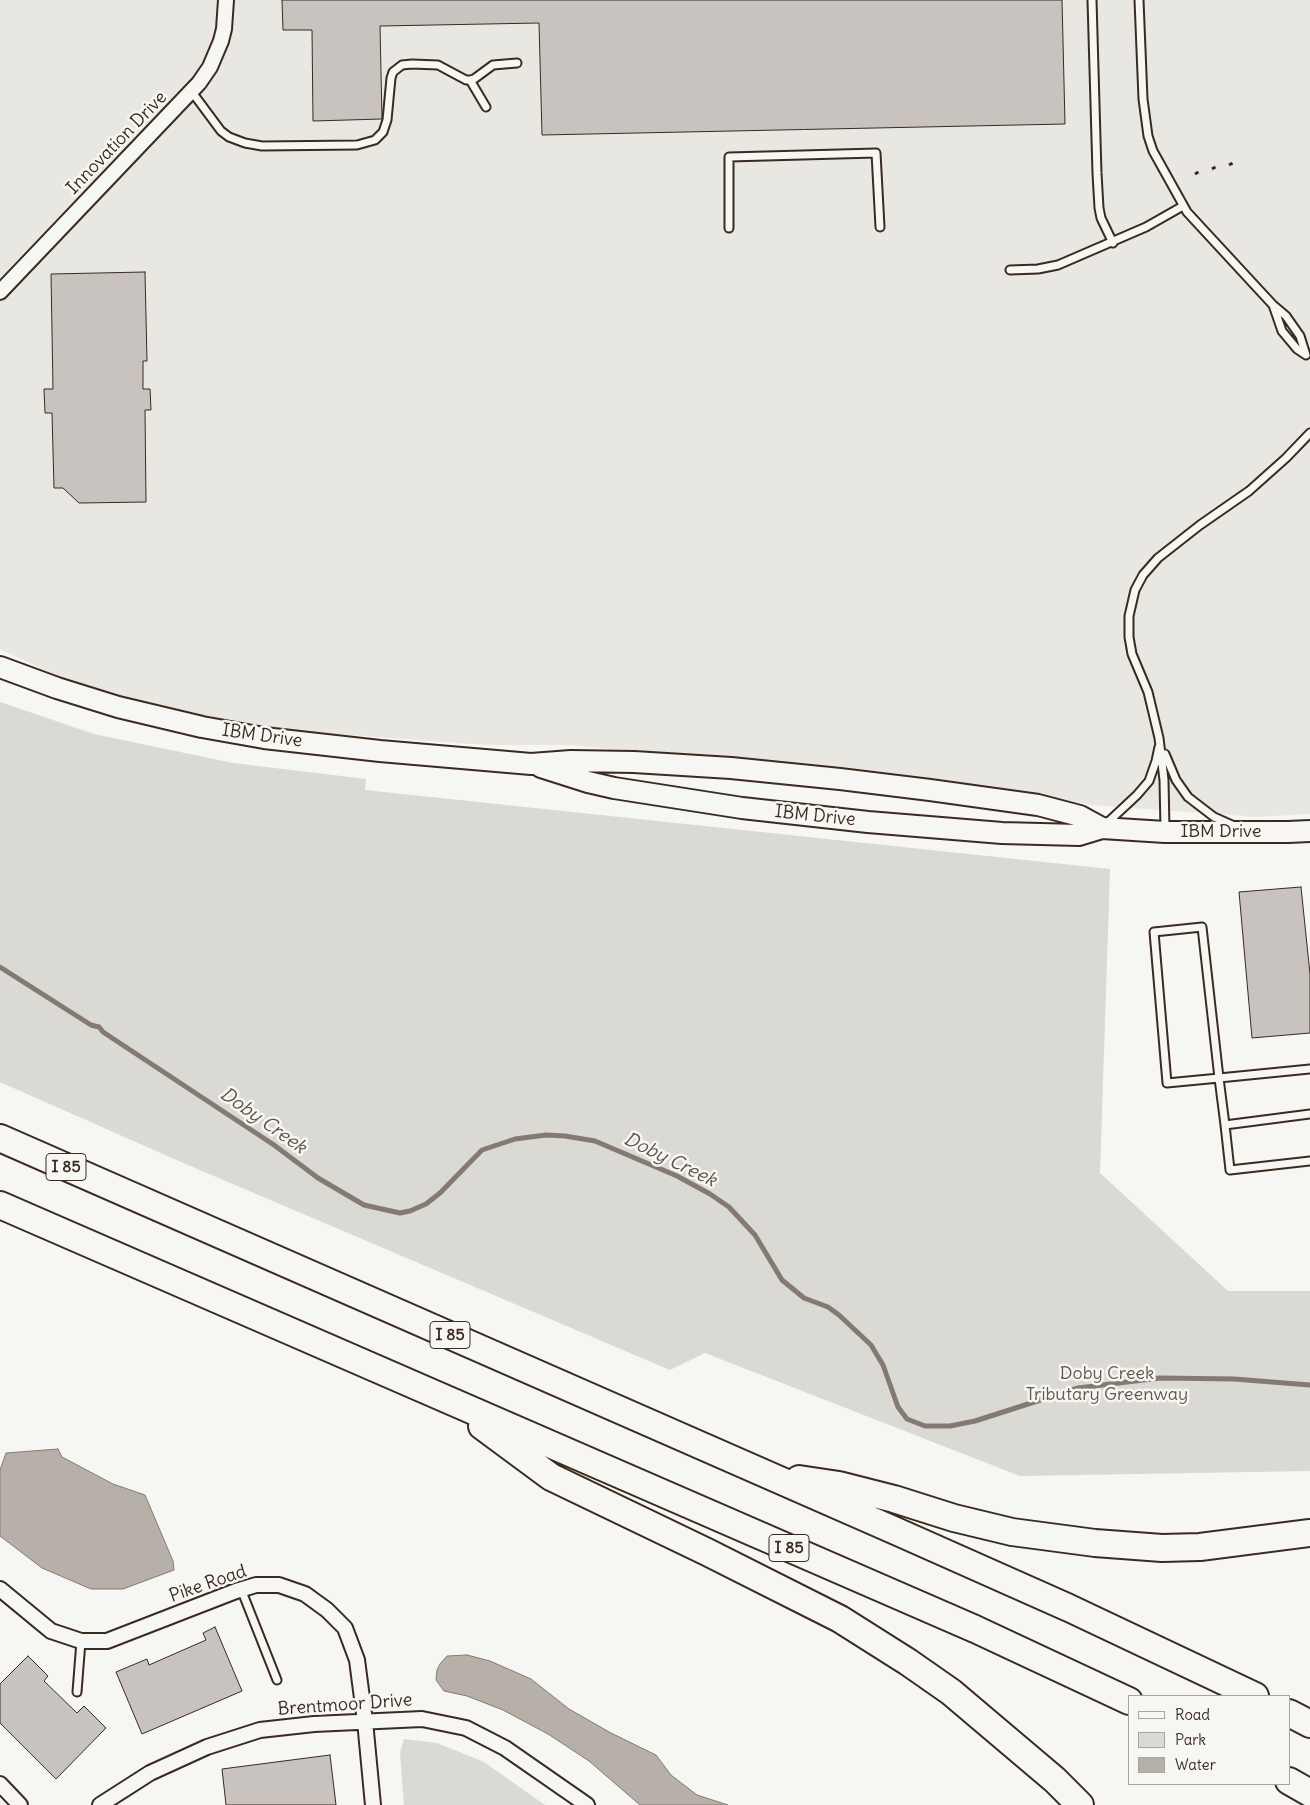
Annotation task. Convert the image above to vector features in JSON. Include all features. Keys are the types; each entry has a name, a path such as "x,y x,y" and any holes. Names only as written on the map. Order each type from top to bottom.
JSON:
{"highway":[{"name":"I 85","path":"0,1138 1069,1608 1253,1695"},
{"name":"I 85","path":"0,1205 966,1625 1128,1702"},
{"path":"447,1400 550,1477 707,1552 840,1619 908,1662 951,1692 1055,1780 1080,1805"},
{"path":"767,1474 839,1485 894,1499 954,1518 1012,1532 1095,1543 1162,1548 1200,1547 1310,1533"},
{"path":"1290,1714 1310,1724"},
{"path":"1290,1782 1310,1793"}],"street":[{"name":"Innovation Drive","path":"0,292 192,92 210,67 221,41 224,29 226,0"},
{"name":"IBM Drive","path":"0,668 118,707 202,727 264,738 380,751 531,764 571,761 634,762 731,768 840,779 1038,806 1080,816 1102,828"},
{"name":"IBM Drive","path":"531,764 614,788 742,808 818,817 1002,833 1079,835 1102,828 1165,832 1256,833 1310,831"},
{"name":"Pike Road","path":"0,1589 51,1631 81,1641 107,1641 256,1585 279,1585 305,1594 327,1610 345,1628 357,1660 373,1805"},
{"name":"Brentmoor Drive","path":"100,1805 150,1773 207,1747 260,1730 314,1724 422,1719 466,1728 505,1748 587,1805"},
{"path":"0,1784 20,1805"}],"lane":[{"path":"1092,0 1096,167 1099,208 1101,218 1113,242"},
{"path":"1139,0 1143,99 1148,136 1153,151 1183,206 1198,225 1262,291 1273,305 1286,316 1303,342 1308,357"},
{"path":"192,92 221,130 230,137 245,143 262,146 357,145 375,140 383,132 387,120 391,78 397,68 402,65 438,64 466,80 470,80 493,64 517,63"},
{"path":"470,80 486,107"},
{"path":"729,228 729,157 876,153 880,227"},
{"path":"1010,270 1049,268 1146,227 1183,206"},
{"path":"1273,305 1282,331 1297,349 1308,357"},
{"path":"1256,833 1214,817 1188,797 1176,780 1160,738 1148,692 1132,654 1129,637 1131,606 1138,584 1158,558 1200,525 1249,491 1286,458 1310,433"},
{"path":"1102,828 1149,781 1156,761 1160,738"},
{"path":"1160,738 1164,780 1165,832"},
{"path":"1310,1069 1219,1078 1167,1083 1154,932 1202,927 1219,1078 1230,1170 1310,1161"},
{"path":"1225,1125 1310,1114"},
{"path":"241,1590 278,1680"},
{"path":"77,1692 81,1641"}],"path":[{"path":"1229,165 1235,162"},
{"path":"1212,169 1219,165"},
{"path":"1195,174 1202,170"}],"shaded area":[{"path":"0,0 1310,0 1310,814 1256,817 1094,805 960,782 748,758 644,752 568,745 486,745 310,732 256,726 214,720 107,693 58,676 0,649"}],"green space":[{"name":"Doby Creek Tributary Greenway","path":"0,702 94,734 233,763 366,779 365,790 1110,869 1100,1173 1228,1291 1310,1291 1310,1471 1020,1476 705,1353 670,1370 181,1162 0,1082"},
{"path":"404,1739 437,1743 484,1762 545,1805 404,1805 400,1753"}],"water":[{"path":"58,1449 62,1457 113,1484 145,1495 173,1561 174,1570 123,1589 91,1589 42,1568 0,1536 0,1470 6,1453"},
{"path":"467,1655 490,1661 531,1679 569,1709 611,1733 656,1755 671,1775 697,1795 728,1805 640,1805 589,1761 548,1734 503,1710 467,1696 444,1691 436,1680 440,1664 447,1656"}],"building":[{"path":"282,0 1062,0 1065,124 542,135 539,23 380,26 382,119 313,121 312,30 283,30"},
{"path":"145,272 147,361 143,361 143,389 150,389 151,410 145,410 146,502 79,503 63,488 54,488 52,413 45,413 44,389 53,389 51,274"},
{"path":"1301,887 1310,974 1310,1033 1252,1038 1239,892"},
{"path":"215,1627 242,1691 142,1734 116,1672 147,1659 149,1665 206,1640 203,1633"},
{"path":"28,1656 48,1676 44,1681 77,1713 84,1706 106,1728 56,1779 0,1723 0,1684"},
{"path":"330,1755 336,1805 226,1805 222,1769"}],"waterway":[{"name":"Doby Creek","path":"0,967 91,1025 99,1027 103,1032 274,1145 318,1178 364,1205 400,1213 410,1211 426,1204 440,1193 482,1150 515,1139 546,1135 595,1141 677,1176 729,1207 755,1235 782,1280 804,1298 828,1307 839,1315 871,1345 883,1365 898,1407 907,1419 925,1426 950,1426 975,1421 1078,1388 1160,1378 1234,1379 1310,1385"}]}
